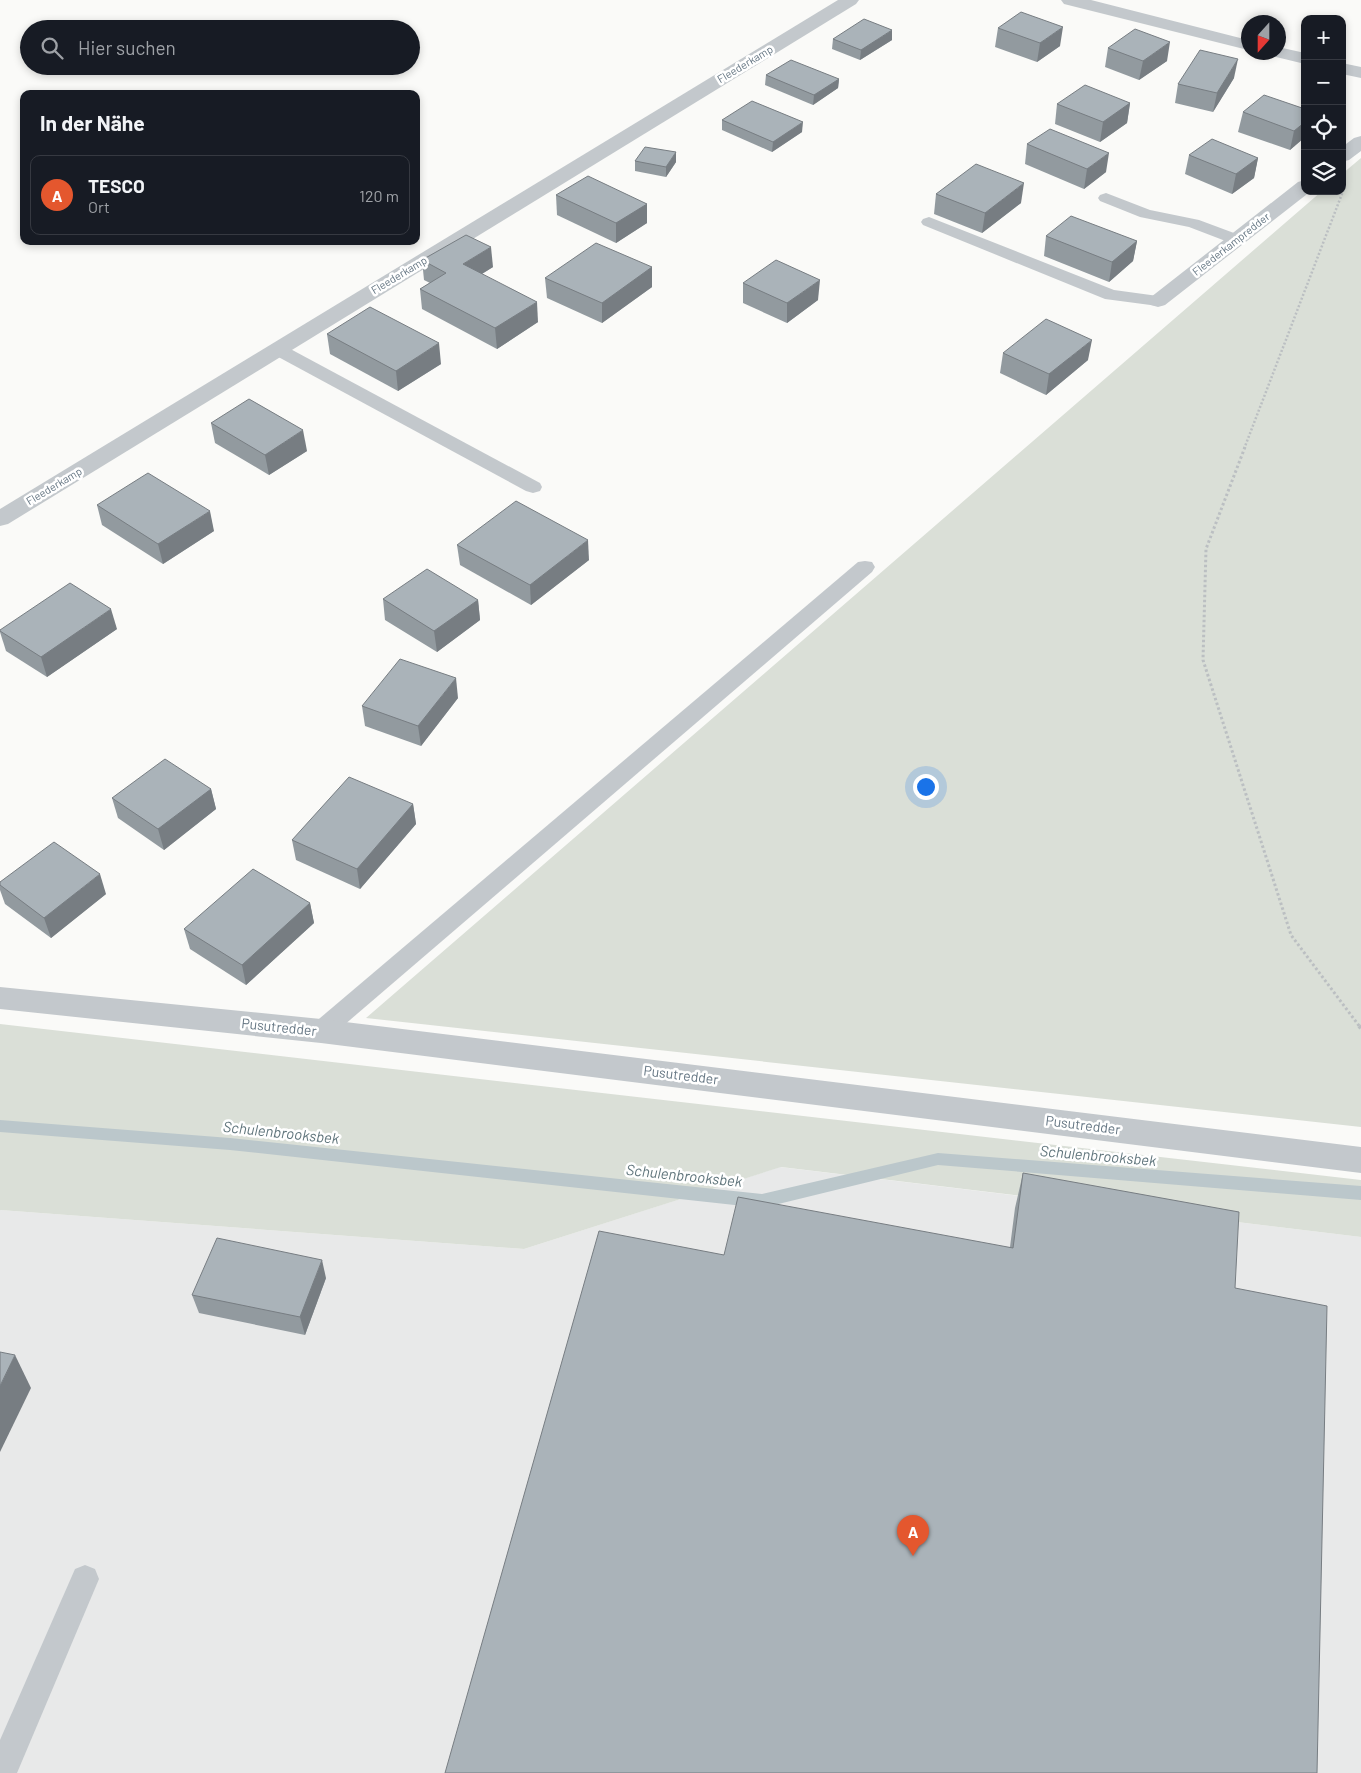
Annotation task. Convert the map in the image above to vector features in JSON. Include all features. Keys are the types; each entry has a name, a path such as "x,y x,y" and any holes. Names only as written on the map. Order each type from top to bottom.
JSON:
{"street":[{"name":"Fleederkamp","path":"0,518 850,0"},
{"path":"1070,0 1241,43"},
{"path":"1286,54 1301,58"},
{"path":"1346,69 1361,73"},
{"path":"1346,153 1361,142"},
{"name":"Fleederkampredder","path":"1158,302 1301,189"},
{"name":"Pusutredder","path":"0,998 321,1031 1361,1160"}],"lane":[{"path":"1106,198 1146,214 1193,223 1236,240"},
{"path":"930,222 1111,295 1158,302"},
{"path":"278,349 533,487"},
{"path":"321,1031 865,567"},
{"path":"1,1773 85,1579"}],"path":[{"path":"1348,180 1206,549 1204,660 1291,935 1361,1028"}],"shaded area":[{"path":"1361,158 1361,1127 366,1018 1317,195 1346,195 1346,171"},
{"path":"0,1024 1361,1180 1361,1237 781,1167 524,1249 0,1210"},
{"path":"780,1167 1361,1237 1361,1773 0,1773 0,1210 524,1249"}],"building":[{"path":"1021,12 1063,27 1040,43 998,28"},
{"path":"864,19 892,30 861,50 833,39"},
{"path":"1135,29 1170,42 1143,61 1108,48"},
{"path":"1200,50 1238,59 1217,93 1178,84"},
{"path":"791,60 839,79 814,95 766,75"},
{"path":"1085,85 1130,103 1103,122 1057,104"},
{"path":"1264,95 1301,108 1301,125 1294,131 1243,112"},
{"path":"752,101 803,122 773,142 722,120"},
{"path":"1050,129 1109,153 1087,169 1027,144"},
{"path":"1212,139 1258,158 1236,174 1189,155"},
{"path":"645,147 676,152 666,167 635,161"},
{"path":"976,164 1024,183 985,213 936,194"},
{"path":"588,176 647,204 616,223 556,195"},
{"path":"1071,216 1137,241 1112,262 1046,236"},
{"path":"466,235 491,247 463,264 537,302 495,328 420,289 446,273 422,260"},
{"path":"596,243 652,267 602,303 545,278"},
{"path":"776,260 820,280 787,303 743,283"},
{"path":"370,307 439,343 396,371 327,334"},
{"path":"1046,319 1092,340 1049,374 1003,353"},
{"path":"249,399 303,430 265,455 211,423"},
{"path":"148,473 210,511 158,544 97,505"},
{"path":"516,501 588,540 530,585 457,545"},
{"path":"427,569 478,600 434,631 383,599"},
{"path":"70,583 111,609 41,657 0,631 0,630"},
{"path":"400,659 456,678 418,726 362,706"},
{"path":"165,759 211,789 158,829 112,798"},
{"path":"349,777 413,804 357,869 292,840"},
{"path":"54,842 100,874 44,918 0,885 0,882"},
{"path":"253,869 310,903 242,965 184,929"},
{"path":"1023,1173 1239,1212 1235,1288 1327,1306 1317,1773 445,1773 599,1231 724,1255 738,1197 1013,1248"},
{"path":"217,1238 322,1260 300,1317 192,1295"},
{"path":"0,1352 15,1355 0,1386"}],"waterway":[{"name":"Schulenbrooksbek","path":"0,1126 230,1144 762,1201 938,1159 1361,1193"}],"place":[{"name":"TESCO","path":"913,1556"}]}
